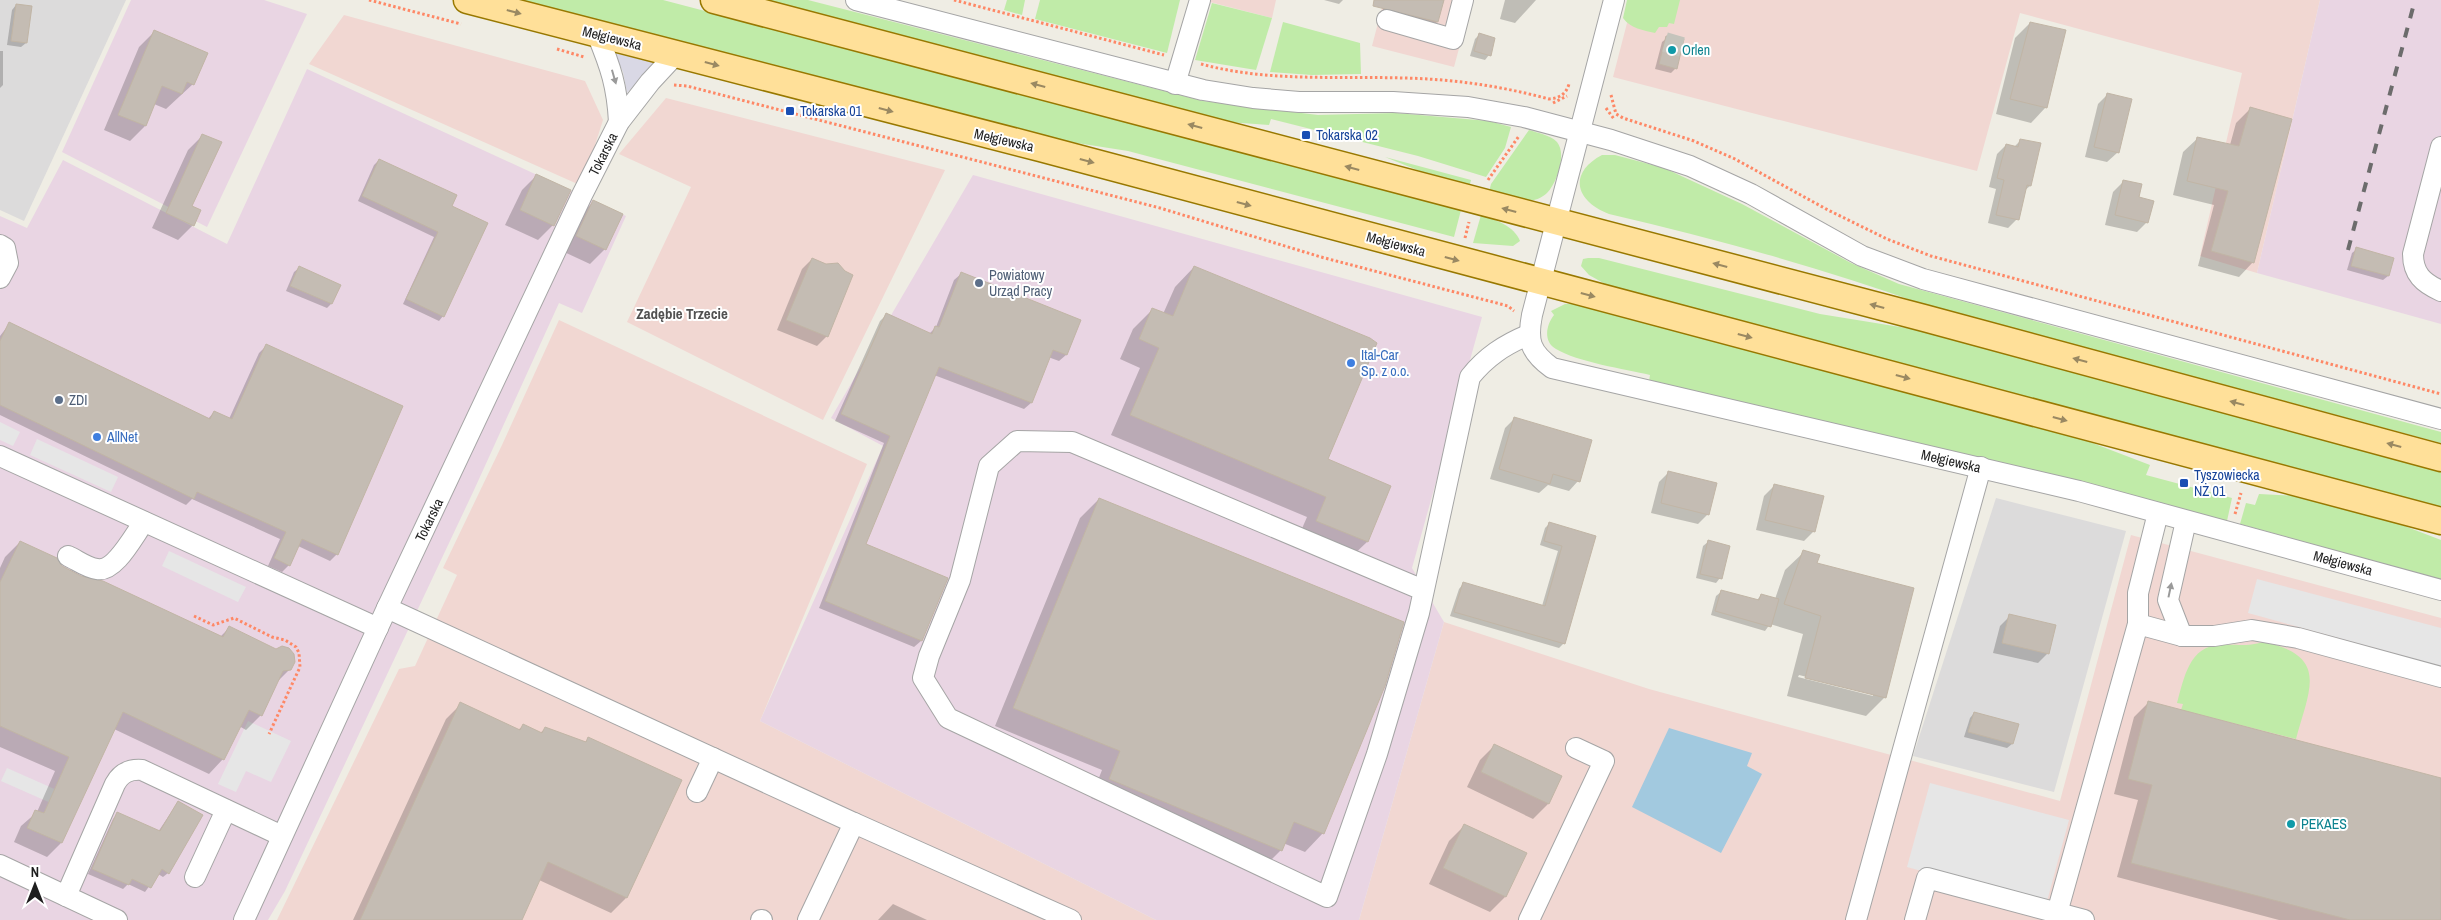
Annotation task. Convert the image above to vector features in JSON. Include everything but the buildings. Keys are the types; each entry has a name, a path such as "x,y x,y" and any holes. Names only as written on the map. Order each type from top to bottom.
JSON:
{"main road":[{"path":"714,0 1915,316 2441,458"},
{"name":"Mełgiewska","path":"465,12 597,34 676,54 1040,148 2441,521"}],"street":[{"path":"856,0 882,3 1175,84 1227,95 1279,101 1393,102 1459,106 1524,117 1648,150 1690,166 1751,194 1862,256 1924,279 2441,420"},
{"path":"1175,84 1200,0"},
{"path":"1387,20 1453,39 1463,0"},
{"path":"1423,590 1072,442 1017,441 989,466 960,580 929,656 923,678 948,718 1327,897 1377,754 1423,590 1470,377 1491,355 1508,343 1528,335 1614,0"},
{"name":"Tokarska","path":"597,34 614,74 618,92 619,122"},
{"name":"Tokarska","path":"244,920 387,608 582,195 619,122 650,82 676,54"},
{"path":"2441,147 2413,254 2413,267 2431,286 2441,291"},
{"path":"0,244 4,248 8,264 0,278"},
{"name":"Mełgiewska","path":"1528,335 1534,351 1552,368 1981,467 2441,590"},
{"path":"0,456 378,628"},
{"path":"1856,920 1981,467"},
{"path":"2058,913 2138,624 2138,593 2158,513"},
{"path":"2182,636 2168,600 2186,521"},
{"path":"68,556 96,569 106,569 116,562 144,522"},
{"path":"387,608 854,823 1071,920"},
{"path":"2138,624 2182,636 2214,636 2252,630 2298,638 2441,677"},
{"path":"1528,920 1604,761 1576,748"},
{"path":"697,792 713,758"},
{"path":"66,896 115,784 126,772 142,770 282,836"},
{"path":"195,877 226,810"},
{"path":"808,920 854,823"},
{"path":"0,865 117,920"},
{"path":"1915,920 1926,878 2084,920"}],"path":[{"path":"369,0 465,12"},
{"path":"547,47 585,57 595,64 600,77 614,74"},
{"path":"650,82 659,89 671,85 687,86 964,156 1219,224 1321,257 1451,289"},
{"path":"2233,522 2241,493"},
{"path":"194,616 213,625 234,618 272,638 285,640 296,647 299,653 300,667 269,734"}],"shaded area":[{"path":"0,0 126,0 24,221 0,210"},
{"path":"131,0 264,0 307,14 207,227 62,152"},
{"path":"1202,0 1276,0 1272,18"},
{"path":"1384,0 1472,0 1454,67 1372,46"},
{"path":"1633,0 2320,0 2257,273 2200,256 2242,73 2020,13 1977,171 1613,77"},
{"path":"2320,0 2441,0 2441,324 2257,273"},
{"path":"344,15 585,81 603,120 582,186 309,64"},
{"path":"614,53 659,64 642,77 627,93 623,72"},
{"path":"307,69 626,216 582,313 559,303 474,490 285,891 268,920 0,920 0,216 27,228 63,160 227,244"},
{"path":"666,98 945,170 823,420 627,322 691,187 619,154"},
{"path":"973,175 1482,317 1412,568 1444,622 1359,920 1156,920 760,721 883,446 831,418"},
{"path":"559,320 867,464 760,721 1156,920 277,920 399,669 415,666 457,575 443,568"},
{"path":"0,422 20,432 13,446 0,440"},
{"path":"37,439 118,477 111,492 30,455"},
{"path":"1996,498 2126,531 2054,792 1913,756"},
{"path":"2131,535 2441,618 2441,920 1359,920 1444,622 1649,689 2060,801"},
{"path":"169,551 246,587 238,602 162,566"},
{"path":"2257,579 2441,628 2441,666 2248,613"},
{"path":"248,721 291,741 271,782 246,771 236,792 218,784"},
{"path":"7,768 59,791 53,804 1,781"},
{"path":"1930,783 2069,820 2046,905 1907,867"}],"green space":[{"path":"510,0 663,0 1461,210 1454,237 1128,151 1045,138"},
{"path":"755,0 808,0 1203,101 1318,115 1396,113 1489,121 1511,127 1505,148 1486,177 1418,156 1271,119 1269,125 1214,121"},
{"path":"1007,0 1025,0 1022,15 1004,10"},
{"path":"1040,0 1180,0 1167,53 1035,19"},
{"path":"1627,0 1680,0 1674,24 1669,23 1667,27 1659,27 1655,33 1633,27 1626,22 1623,18"},
{"path":"1212,3 1272,18 1256,70 1195,60"},
{"path":"1283,22 1360,43 1361,74 1312,75 1270,72"},
{"path":"1529,130 1544,134 1557,142 1560,147 1560,168 1551,188 1543,196 1529,201 1512,199 1489,192 1491,184"},
{"path":"1602,155 1615,155 1664,168 1742,204 1851,263 1899,284 2441,432 2441,443 1922,304 1767,254 1609,214 1589,202 1580,186 1580,178 1584,170 1591,162"},
{"path":"1385,157 1471,180 1469,188 1442,180"},
{"path":"1481,215 1498,221 1509,228 1520,241 1513,246 1473,243"},
{"path":"1599,258 1820,314 1931,332 2441,470 2441,507 1607,285 1589,275 1581,266 1583,259"},
{"path":"1565,304 1573,304 2061,431 2150,465 2146,475 2232,498 2227,521 1979,457 1649,381 1650,375 1576,358 1556,349 1549,342 1548,338 1549,324 1554,315 1551,311"},
{"path":"2259,494 2301,496 2381,517 2441,540 2441,580 2240,524 2246,503 2255,505"},
{"path":"2264,642 2285,648 2299,656 2307,666 2310,677 2309,690 2296,739 2181,710 2183,704 2177,703 2186,674 2195,657 2202,651 2221,645 2246,645"}],"water":[{"path":"1669,728 1752,753 1747,766 1762,774 1721,853 1632,807"}],"tunnel":[{"path":"1665,42 1682,47"}],"railway":[{"path":"2348,250 2415,0"}],"place":[{"name":"Orlen","path":"1672,50"},
{"name":"Tokarska 01","path":"790,111"},
{"name":"Tokarska 02","path":"1306,135"},
{"name":"Powiatowy Urząd Pracy","path":"979,283"},
{"name":"Ital-Car Sp. z o.o.","path":"1351,363"},
{"name":"ZDI","path":"59,400"},
{"name":"AllNet","path":"97,437"},
{"name":"Tyszowiecka NŻ 01","path":"2184,483"},
{"name":"PEKAES","path":"2291,824"}],"district":[{"name":"Zadębie Trzecie","path":"682,313"}]}
